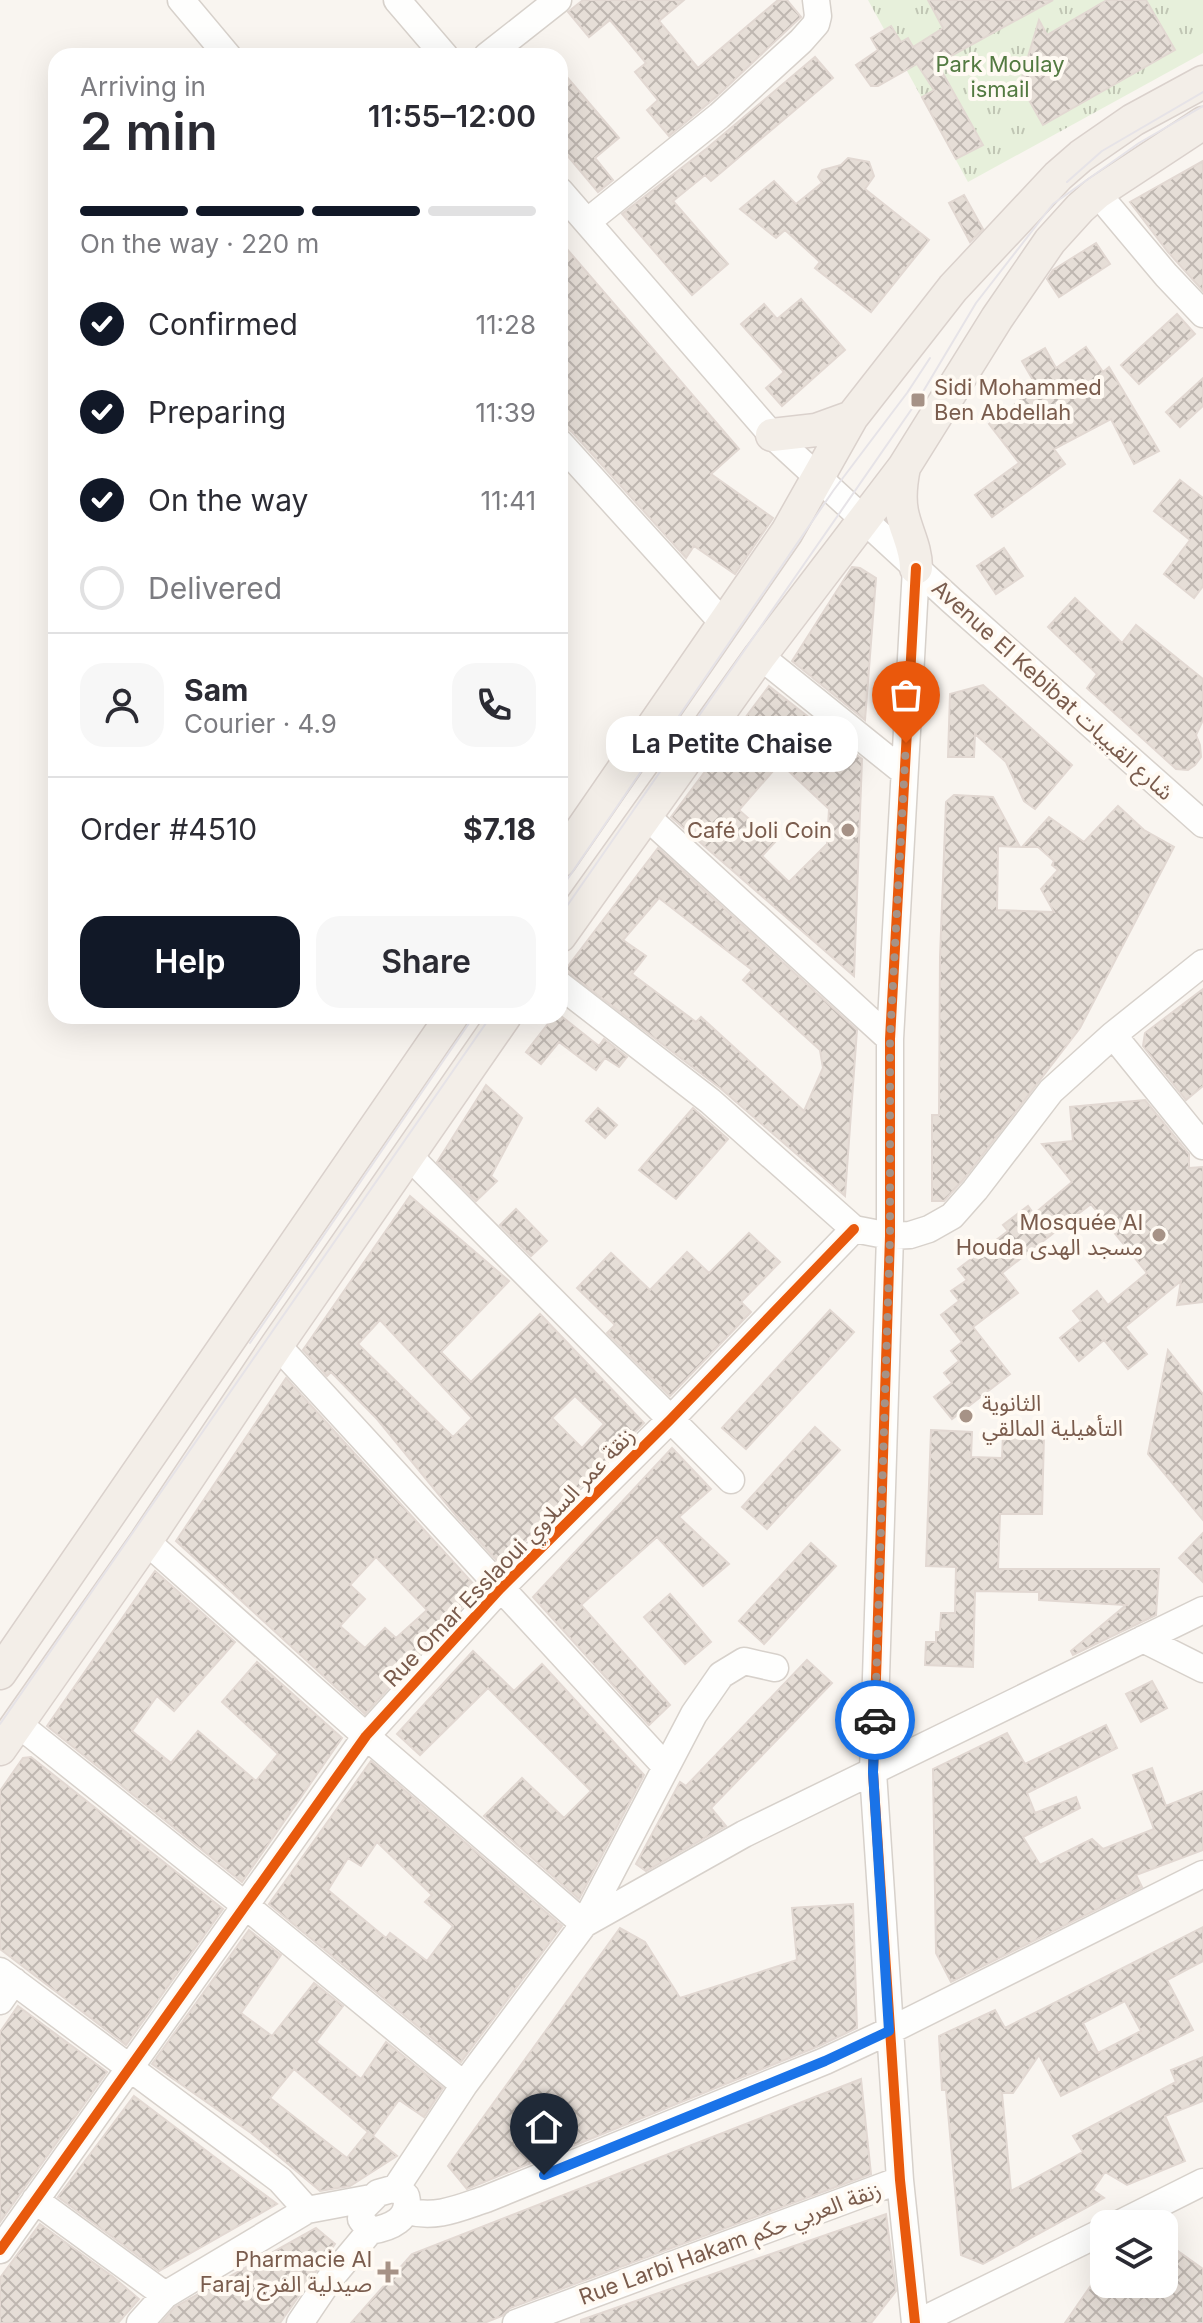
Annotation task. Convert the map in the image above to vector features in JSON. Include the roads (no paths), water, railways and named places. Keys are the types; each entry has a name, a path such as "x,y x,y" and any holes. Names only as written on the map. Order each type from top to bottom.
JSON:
{"main road":[{"path":"568,849 787,532 826,483 852,417 953,288 1058,176 1107,137 1203,82"},
{"path":"568,925 760,656 904,467 1036,259 1097,193 1203,123"},
{"path":"772,435 784,431 816,430 852,417"},
{"path":"904,467 902,512 915,549 916,568"},
{"path":"0,1673 446,1024"},
{"path":"8,1736 146,1541 277,1345 500,1024"}],"street":[{"path":"181,0 221,48"},
{"path":"397,0 438,48"},
{"path":"587,222 719,116 801,41 816,24 816,0"},
{"path":"497,48 552,2"},
{"path":"1097,193 1203,314"},
{"name":"Avenue El Kebibat شارع القبيبات","path":"568,200 772,435 916,568 1203,823"},
{"path":"568,452 724,624"},
{"path":"916,568 890,1039 890,1236 873,1772 900,2180 916,2323 951,2317 1090,2239"},
{"path":"760,656 904,772"},
{"path":"645,815 890,1039"},
{"path":"568,991 710,1101 854,1229 890,1236 910,1235 929,1229 952,1216 1051,1091 1113,1035 1203,963"},
{"path":"1113,1035 1203,1146"},
{"path":"409,1156 731,1480"},
{"name":"Rue Omar Esslaoui زنقة عمر السلاوي","path":"0,2250 366,1736 500,1589 670,1420 854,1229"},
{"path":"277,1345 665,1766"},
{"path":"146,1541 584,1924"},
{"path":"584,1924 744,1834 1203,1610"},
{"path":"1143,1639 1203,1669"},
{"path":"300,2323 329,2280 370,2231 397,2223 401,2199 464,2085 584,1924 665,1766 694,1714 721,1675 744,1661 775,1668"},
{"path":"8,1736 246,1906 464,2085"},
{"path":"140,2323 165,2295 307,2210 371,2198 387,2189 422,2215 441,2214 486,2199 825,2061 1203,1874"},
{"path":"5,1984 130,2070 280,2180 307,2210"},
{"name":"Rue Larbi Hakam زنقة العربي حكم","path":"516,2323 900,2180"},
{"path":"1147,2210 1203,2182"},
{"path":"370,2231 364,2226 361,2214 371,2198"},
{"path":"35,2200 165,2295"}],"tram line":[{"path":"1067,182 1102,151 1203,92"},
{"path":"568,904 918,400 976,303 1053,204 1139,143 1203,106"},
{"path":"568,878 833,491 930,358"},
{"path":"250,1343 469,1024"},
{"path":"0,1724 485,1024"}],"place":[{"name":"Sidi Mohammed Ben Abdellah","path":"918,400"},
{"name":"La Petite Chaise","path":"906,743"},
{"name":"Café Joli Coin","path":"848,830"},
{"name":"Mosquée Al Houda مسجد الهدى","path":"1159,1235"},
{"name":"الثانوية التأهيلية المالقي","path":"966,1416"},
{"name":"Pharmacie Al Faraj صيدلية الفرج","path":"388,2272"}],"park label":[{"name":"Park Moulay ismail","path":"1000,76"}]}
